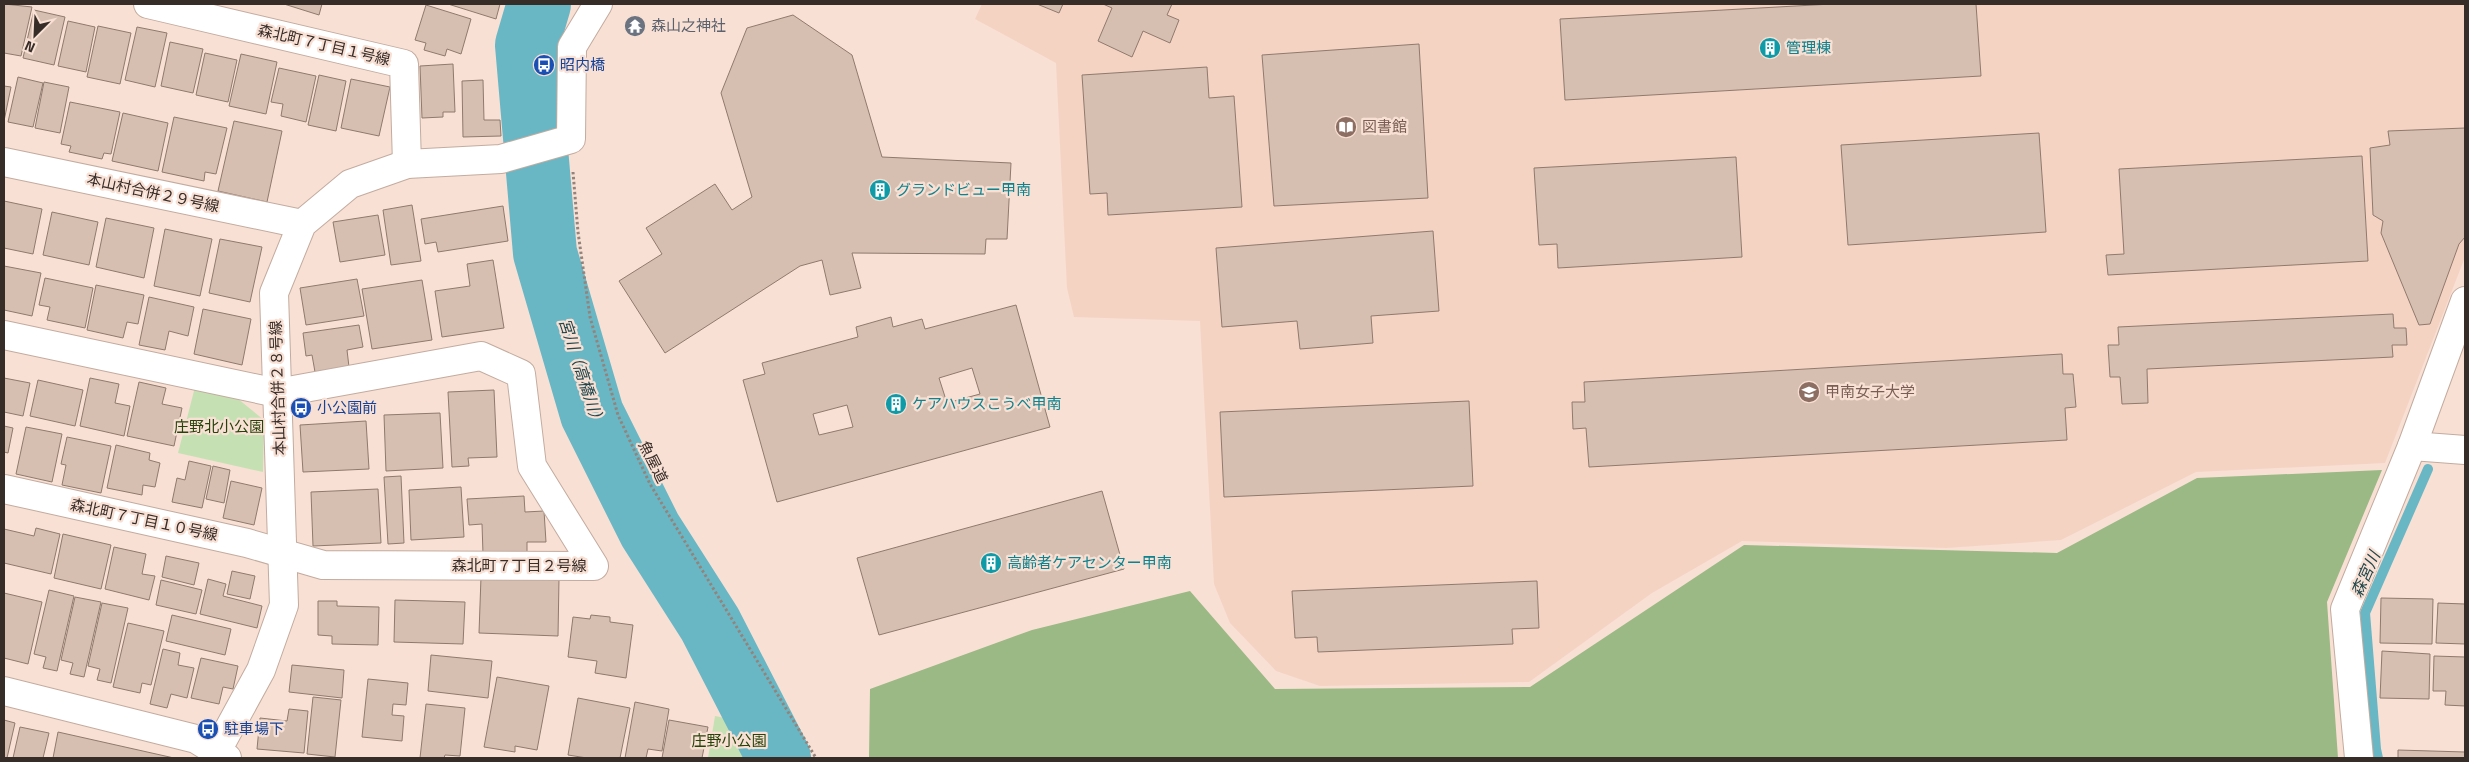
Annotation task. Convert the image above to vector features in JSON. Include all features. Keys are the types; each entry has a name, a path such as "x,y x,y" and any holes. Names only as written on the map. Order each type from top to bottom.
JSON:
{"street":[{"name":"森北町７丁目１号線","path":"148,4 404,64 407,164"},
{"path":"564,142 572,47 598,4"},
{"name":"本山村合併２８号線","path":"219,756 261,670 284,605 284,553 274,293 302,224 350,184 407,164 501,159 564,142"},
{"name":"本山村合併２９号線","path":"4,162 302,224"},
{"path":"2358,758 2345,609 2412,446 2465,301"},
{"path":"4,335 277,393"},
{"name":"森北町７丁目２号線","path":"277,393 481,356 521,374 532,466 594,566 322,565 284,553"},
{"path":"2412,446 2465,450"},
{"name":"森北町７丁目１０号線","path":"4,489 248,543 284,553"},
{"path":"4,691 196,738 219,756"}],"path":[{"name":"魚屋道","path":"564,142 590,318 618,415 650,484 816,758"}],"shaded area":[{"name":"甲南女子大学","path":"982,4 2465,4 2465,257 2385,463 2196,472 2061,540 1946,548 1742,541 1652,593 1529,682 1320,686 1276,671 1230,623 1214,584 1200,321 1074,317 1067,288 1056,63 975,19"}],"green space":[{"name":"庄野北小公園","path":"195,387 232,394 264,420 263,472 178,453"},
{"path":"2382,470 2327,602 2338,758 869,758 870,689 1032,630 1190,591 1275,689 1530,687 1744,545 2057,553 2197,478"},
{"name":"庄野小公園","path":"715,716 739,721 758,758 708,758"}],"building":[{"path":"4,4 32,7 21,56 4,53"},
{"path":"284,4 322,4 319,15"},
{"path":"448,4 500,4 496,19"},
{"path":"1037,4 1063,4 1059,13"},
{"path":"1103,4 1172,4 1167,15 1179,20 1170,43 1143,31 1132,57 1098,41 1112,8"},
{"name":"管理棟","path":"1832,4 1976,4 1981,76 1565,100 1560,19"},
{"path":"426,5 471,19 461,54 447,49 445,56 424,50 426,43 415,40"},
{"path":"34,10 65,17 54,65 23,58"},
{"name":"グランドビュー甲南","path":"793,15 852,55 882,157 1011,163 1007,239 986,239 985,254 852,253 861,288 830,295 822,260 800,266 665,353 619,281 662,254 646,228 715,184 732,210 752,197 721,93 747,28"},
{"path":"632,16 645,23 638,36 625,29"},
{"path":"68,21 95,27 86,72 58,66"},
{"path":"98,26 131,33 120,84 87,77"},
{"path":"137,27 167,33 155,87 125,80"},
{"path":"170,42 203,49 193,93 161,86"},
{"name":"図書館","path":"1419,44 1428,198 1274,206 1262,55"},
{"path":"205,53 237,60 228,102 196,95"},
{"path":"241,54 277,62 266,114 229,106"},
{"path":"453,64 455,112 443,112 443,117 422,118 420,66"},
{"path":"1207,67 1209,98 1234,96 1242,207 1108,215 1107,193 1090,194 1082,75"},
{"path":"279,68 316,76 306,122 281,116 283,104 271,102"},
{"path":"319,75 346,81 336,131 308,125"},
{"path":"18,77 43,83 33,127 8,122"},
{"path":"351,79 390,87 379,136 341,128"},
{"path":"483,80 484,120 500,120 501,136 463,137 462,81"},
{"path":"44,82 69,87 60,133 35,128"},
{"path":"4,86 11,87 4,121"},
{"path":"70,102 120,112 111,154 104,153 102,159 69,152 71,146 61,144"},
{"path":"123,113 168,123 158,171 112,161"},
{"path":"174,117 227,128 216,174 205,172 204,181 162,172"},
{"path":"234,121 282,131 267,202 218,191"},
{"path":"2465,128 2465,237 2459,244 2430,324 2419,325 2381,233 2383,221 2373,215 2370,148 2390,145 2388,131"},
{"path":"2039,133 2046,232 1848,245 1841,145"},
{"path":"2362,156 2368,261 2108,275 2106,255 2124,254 2119,169"},
{"path":"1736,157 1742,257 1558,268 1557,244 1539,245 1534,168"},
{"path":"4,201 42,209 33,254 4,248"},
{"path":"412,205 421,261 391,265 383,210"},
{"path":"503,206 508,241 438,252 436,242 425,244 421,219"},
{"path":"52,212 98,222 89,265 43,255"},
{"path":"378,215 385,255 340,262 333,222"},
{"path":"106,218 154,228 144,278 96,267"},
{"path":"165,229 212,239 200,296 154,286"},
{"path":"1433,231 1439,311 1371,316 1373,343 1300,349 1297,321 1222,327 1216,248"},
{"path":"220,239 262,247 250,302 209,293"},
{"path":"493,260 504,328 442,337 435,291 470,286 467,264"},
{"path":"4,266 41,273 32,316 4,310"},
{"path":"45,278 93,288 85,328 47,320 50,307 39,305"},
{"path":"357,279 364,316 306,325 300,288"},
{"path":"422,280 432,340 372,349 362,289"},
{"path":"96,285 144,295 138,324 127,322 123,338 87,330"},
{"path":"149,297 194,307 188,336 169,331 165,350 139,345"},
{"name":"ケアハウスこうべ甲南","path":"1016,305 1050,427 777,502 743,380 765,374 762,363 858,337 856,327 891,317 893,327 922,319 925,329","holes":["972,368 980,394 947,403 939,378","847,405 853,427 819,435 813,414"]},
{"path":"203,309 251,319 242,365 194,354"},
{"path":"2393,314 2394,328 2406,328 2407,345 2392,345 2393,357 2147,369 2148,403 2122,404 2120,377 2110,377 2108,345 2119,345 2118,327"},
{"path":"359,325 363,347 347,350 349,367 315,372 312,355 306,356 303,333"},
{"path":"2062,354 2063,374 2073,374 2076,407 2065,408 2067,440 1589,467 1586,428 1573,429 1572,402 1585,402 1584,382"},
{"path":"4,378 30,383 23,416 4,412"},
{"path":"90,378 119,384 115,403 130,406 124,436 80,426"},
{"path":"38,380 83,390 75,426 30,416"},
{"path":"139,382 166,388 162,404 182,408 174,446 127,436"},
{"path":"494,390 497,457 468,458 469,466 452,467 448,392"},
{"path":"1469,401 1473,486 1224,497 1220,412"},
{"path":"440,413 443,468 386,471 384,415"},
{"path":"366,421 369,469 303,472 300,425"},
{"path":"4,426 13,428 8,453 4,452"},
{"path":"26,427 62,434 52,482 16,474"},
{"path":"67,437 111,446 101,493 62,485 66,465 61,464"},
{"path":"116,445 150,453 149,460 160,463 155,487 143,485 142,495 107,488"},
{"path":"189,461 211,466 202,508 172,502 177,478 185,480"},
{"path":"213,466 230,470 224,503 206,499"},
{"path":"401,476 404,543 388,544 384,477"},
{"path":"231,481 262,488 254,525 223,518"},
{"path":"461,487 464,537 411,540 409,490"},
{"path":"378,489 381,543 313,546 311,492"},
{"name":"高齢者ケアセンター甲南","path":"1102,491 1124,569 879,635 857,558"},
{"path":"524,496 525,512 544,511 546,542 527,542 527,552 483,554 482,524 469,525 467,499"},
{"path":"36,528 60,534 51,574 4,563 4,529 34,536"},
{"path":"63,534 111,545 101,589 54,578"},
{"path":"114,547 146,554 142,574 155,576 149,600 105,589"},
{"path":"166,556 199,563 194,585 162,577"},
{"path":"232,571 255,576 250,599 227,594"},
{"path":"481,577 559,579 558,636 479,633"},
{"path":"208,579 226,584 223,596 262,606 257,628 200,614"},
{"path":"161,580 202,590 196,614 156,605"},
{"path":"1537,581 1539,628 1512,629 1513,644 1318,652 1317,637 1295,638 1292,591"},
{"path":"49,590 74,596 57,671 43,668 46,657 34,654"},
{"path":"4,593 42,602 28,664 4,658"},
{"path":"75,597 101,602 84,677 70,674 73,663 61,660"},
{"path":"2381,598 2433,599 2432,644 2380,643"},
{"path":"395,600 465,602 463,644 394,642"},
{"path":"318,601 337,601 337,606 379,607 378,645 332,644 332,636 318,635"},
{"path":"102,603 128,608 111,683 97,680 100,669 88,666"},
{"path":"2438,603 2465,604 2465,644 2436,643"},
{"path":"172,615 231,629 225,655 166,641"},
{"path":"591,615 610,617 610,622 633,625 626,678 595,673 597,661 568,657 573,617 590,619"},
{"path":"128,623 164,631 151,685 142,683 140,693 113,687"},
{"path":"163,649 180,653 178,665 194,668 187,698 171,694 167,708 150,704"},
{"path":"2382,651 2430,654 2429,699 2380,698"},
{"path":"431,655 492,661 488,698 428,691"},
{"path":"2434,656 2465,657 2465,706 2445,705 2446,691 2433,691"},
{"path":"201,658 238,666 233,689 223,687 219,704 191,698"},
{"path":"292,665 344,670 342,698 289,692"},
{"path":"497,677 549,686 537,750 515,746 515,752 484,747"},
{"path":"368,679 408,683 406,705 393,704 392,715 404,716 402,741 362,737"},
{"path":"313,697 341,700 335,757 307,754"},
{"path":"578,698 630,708 620,758 587,758 568,755"},
{"path":"635,702 669,709 662,751 648,749 646,758 625,758"},
{"path":"426,704 465,708 460,756 445,755 444,758 420,758"},
{"path":"289,709 308,711 304,753 257,749 260,718 287,721"},
{"path":"4,720 15,723 7,758 4,758"},
{"path":"669,720 708,727 702,758 662,758"},
{"path":"20,727 49,733 43,758 13,758"},
{"path":"58,732 174,758 53,758"},
{"path":"2398,750 2465,752 2465,758 2398,758"}],"waterway":[{"name":"宮川（高橋川）","path":"539,4 527,45 545,253 592,414 650,530 710,624 779,758"},
{"name":"森宮川","path":"2378,758 2365,613 2428,469"}],"place":[{"name":"森山之神社","path":"635,26"},
{"name":"管理棟","path":"1770,48"},
{"name":"昭内橋","path":"544,65"},
{"name":"図書館","path":"1346,127"},
{"name":"グランドビュー甲南","path":"880,190"},
{"name":"甲南女子大学","path":"1809,392"},
{"name":"ケアハウスこうべ甲南","path":"896,404"},
{"name":"小公園前","path":"301,408"},
{"name":"高齢者ケアセンター甲南","path":"991,563"},
{"name":"駐車場下","path":"208,729"}]}
